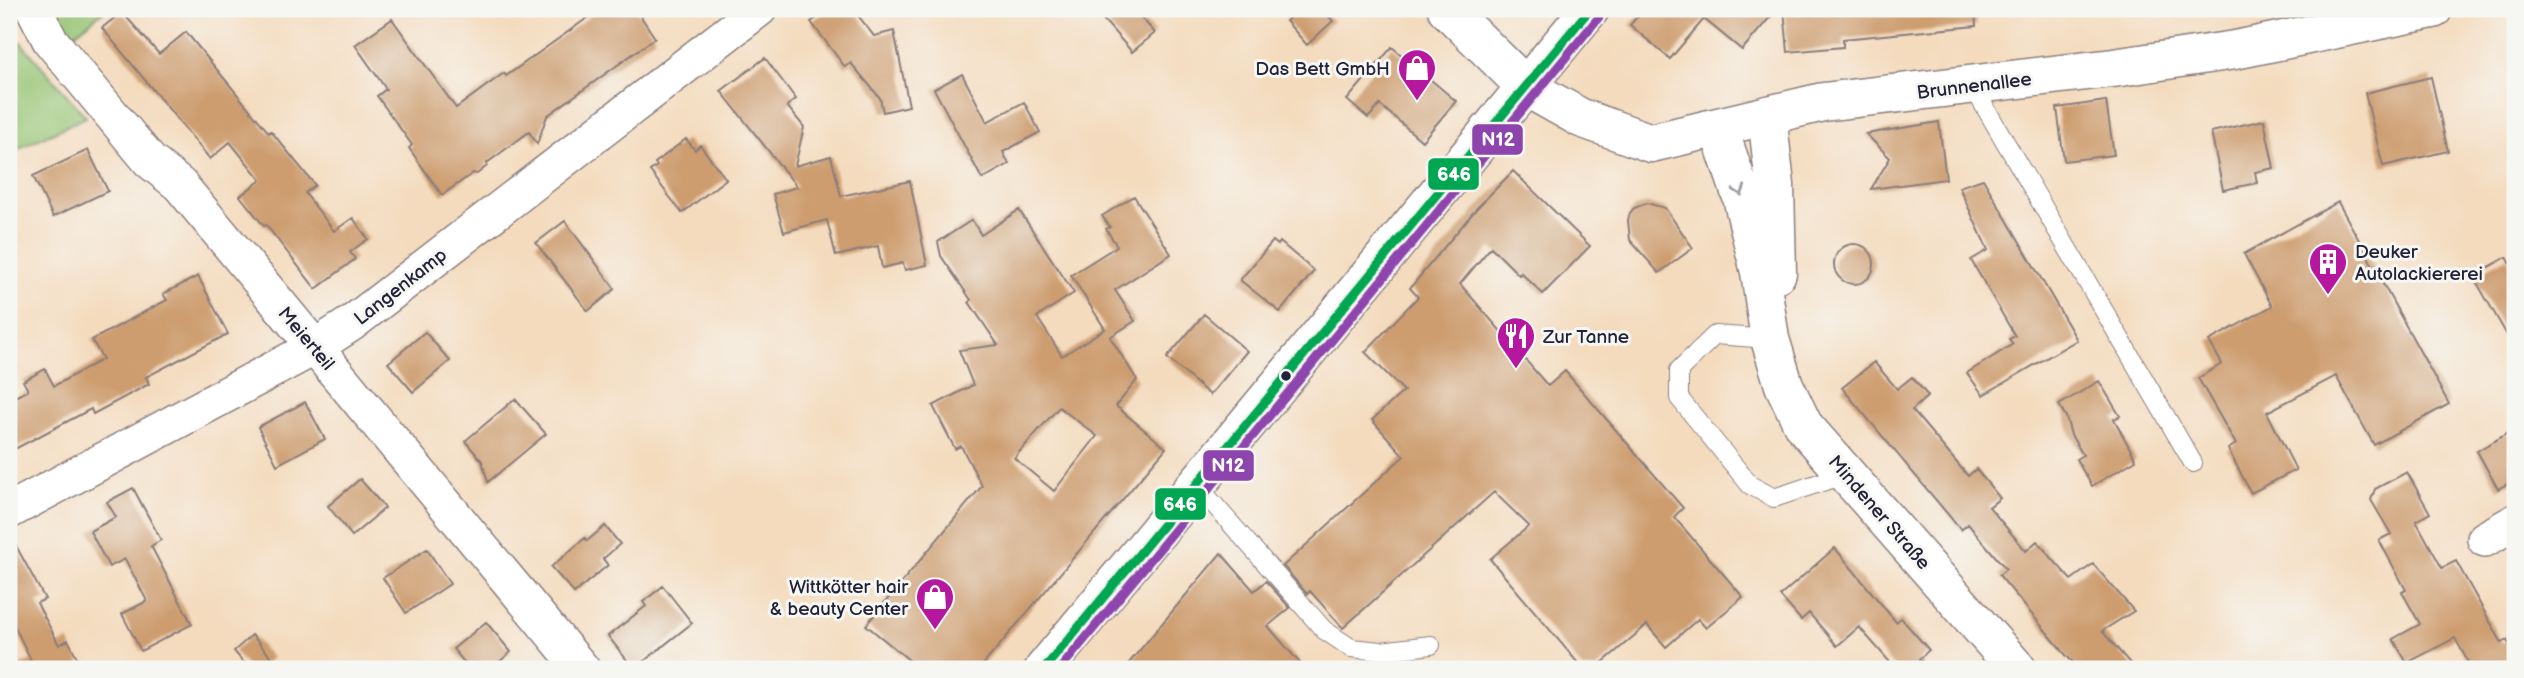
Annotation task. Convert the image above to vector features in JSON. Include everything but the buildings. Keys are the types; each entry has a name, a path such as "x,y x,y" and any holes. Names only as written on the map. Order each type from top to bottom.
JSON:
{"main road":[{"name":"Brunnenallee","path":"1447,9 1525,87 1581,117 1651,143 1824,102 2113,68 2235,50 2433,9"},
{"path":"1044,669 1590,9"},
{"name":"Mindener Straße","path":"1767,115 1775,185 1777,268 1770,339"},
{"name":"Mindener Straße","path":"1718,127 1742,197 1760,272 1770,339 1784,385 1803,425 2017,669"}],"street":[{"name":"Meierteil","path":"34,9 50,40 150,161 180,185 582,669"},
{"name":"Langenkamp","path":"9,511 315,347 363,315 759,9"},
{"path":"2485,539 2515,522"}],"lane":[{"path":"1972,85 2193,463"},
{"path":"1770,339 1715,335 1679,370 1679,398 1750,485 1774,498 1846,474"},
{"path":"1197,485 1324,630 1351,648 1381,651 1431,645"}],"green space":[{"path":"49,9 106,9 72,36"},
{"path":"9,29 86,117 9,153"}],"transit line":[{"name":"646","path":"1044,669 1590,9"},
{"name":"N12","path":"1060,669 1599,17"}],"place":[{"name":"Das Bett GmbH","path":"1417,102"},
{"name":"Deuker Autolackiererei","path":"2328,296"},
{"name":"Zur Tanne","path":"1516,370"},
{"name":"Wittkötter hair & beauty Center","path":"935,631"}]}
